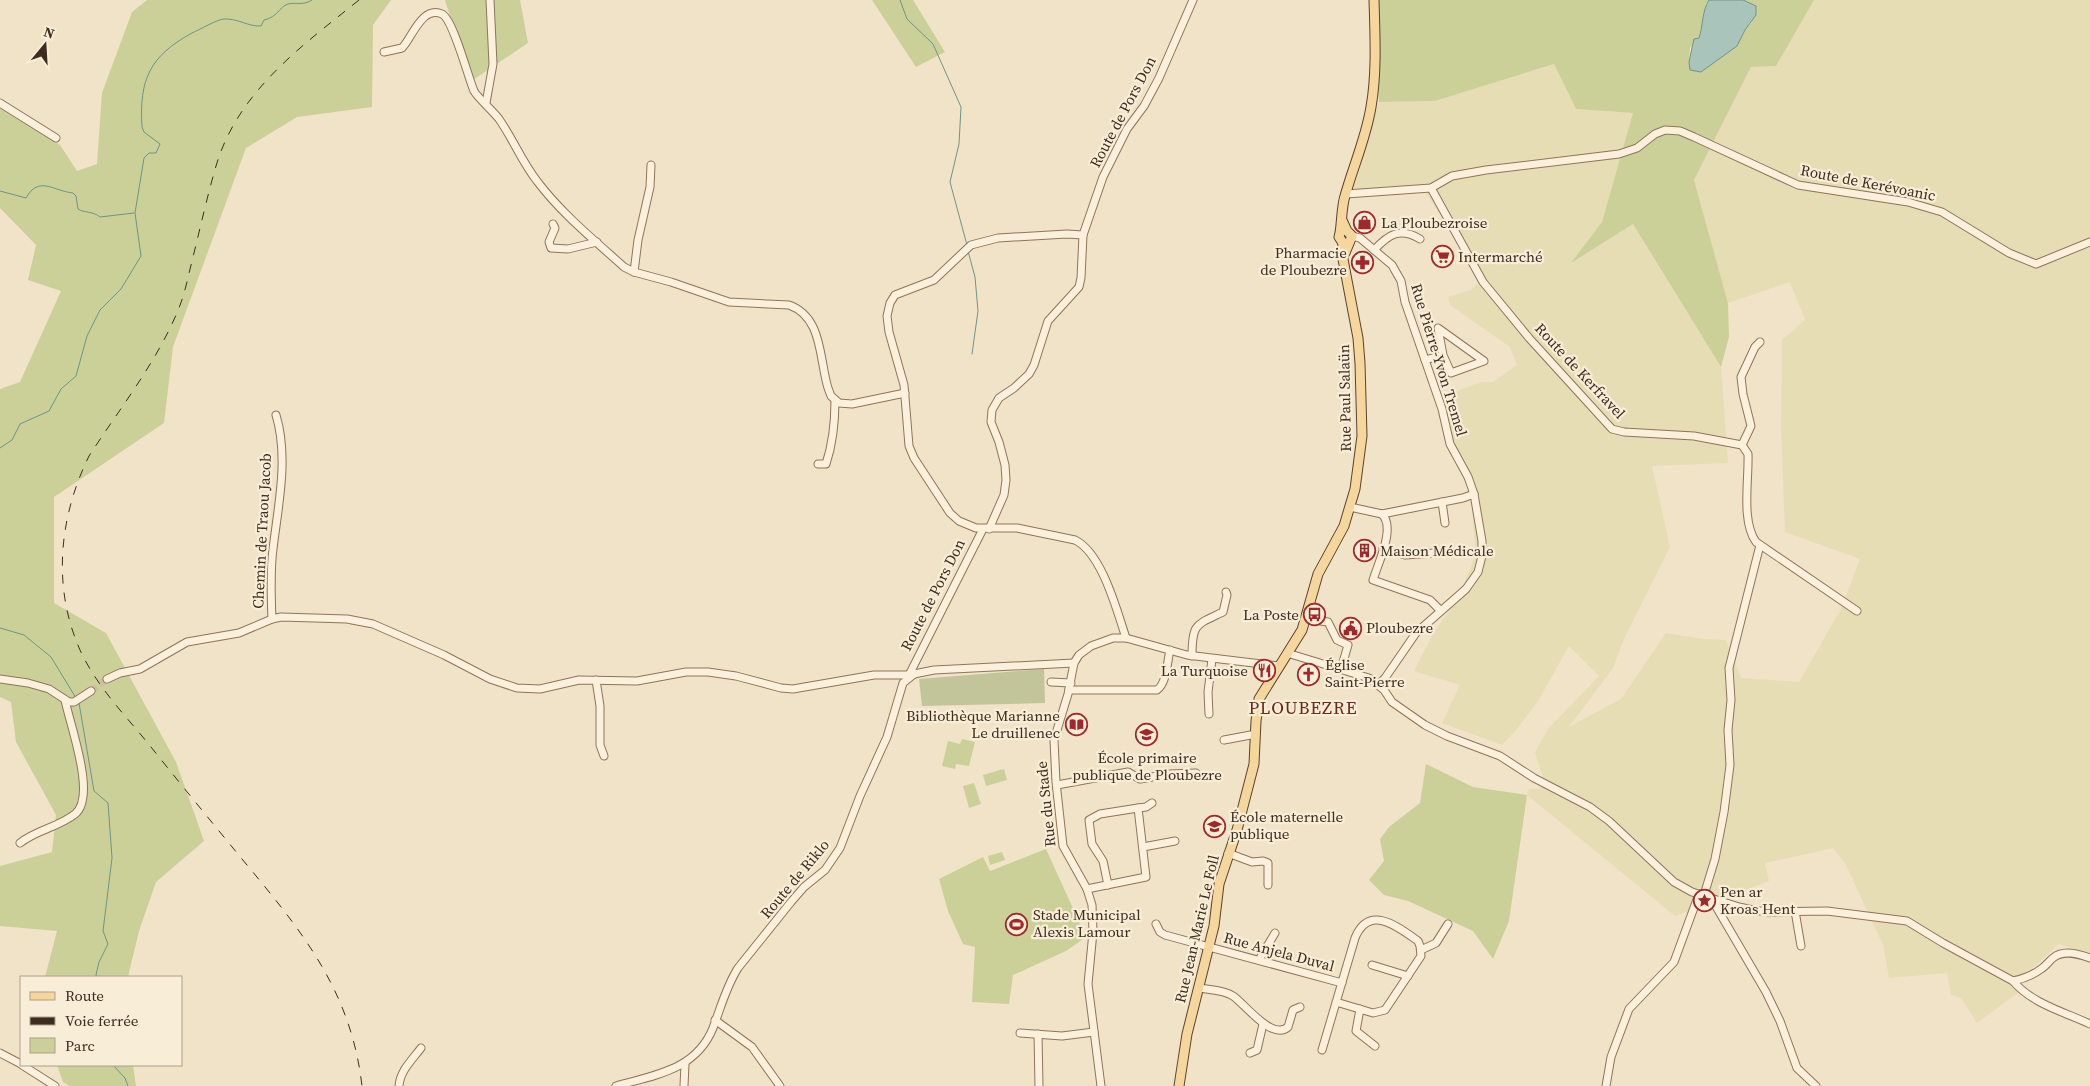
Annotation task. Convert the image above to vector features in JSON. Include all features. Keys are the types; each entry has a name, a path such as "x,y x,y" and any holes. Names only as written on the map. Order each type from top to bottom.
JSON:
{"main road":[{"path":"1347,238 1341,217 1372,106 1375,53 1374,0"},
{"name":"Rue Paul Salaün","path":"1278,666 1302,630 1318,574 1344,526 1360,458 1362,430 1358,338 1344,263 1347,238"},
{"name":"Rue Jean-Marie Le Foll","path":"1179,1086 1187,1034 1214,926 1219,884 1237,830 1254,764 1256,721 1260,699 1278,666"}],"street":[{"path":"486,103 493,64 490,0"},
{"name":"Route de Pors Don","path":"912,674 1004,495 1005,465 999,442 990,422 990,413 999,398 1014,388 1029,374 1034,365 1048,321 1079,286 1082,278 1082,235 1113,155 1155,85 1193,0"},
{"path":"384,52 402,48 420,22 429,14 442,14 447,17 475,92 508,132 537,182 564,211 624,267 634,272 671,282 729,302 789,305 797,308 804,313 815,329 828,388 839,403 852,404 905,392"},
{"path":"0,103 56,138"},
{"name":"Route de Kerévoanic","path":"1346,194 1431,188 1452,176 1486,170 1619,154 1636,148 1655,134 1672,130 1694,137 1798,185 1908,202 1942,212 2009,253 2036,264 2090,242"},
{"path":"634,272 638,240 648,201 651,165"},
{"name":"Route de Kerfravel","path":"1431,188 1483,282 1535,344 1612,429 1624,432 1694,436 1742,445"},
{"path":"553,224 554,228 549,242 551,248 568,250 597,242"},
{"path":"1374,250 1389,235 1397,233 1406,232 1420,239"},
{"path":"1082,235 1067,234 998,238 971,245 934,280 899,292 890,303 886,321 905,392 908,440 914,458 950,513 966,525 986,529 1004,527 1025,529 1075,540 1084,545 1107,585 1126,638"},
{"name":"Rue Pierre-Yvon Tremel","path":"1347,238 1365,243 1374,250 1392,265 1401,281 1405,302 1442,409 1450,444 1468,477 1474,494 1482,541 1482,556 1478,572 1466,588 1416,633 1386,678 1378,684"},
{"path":"1438,328 1484,361 1451,374 1443,355 1438,328"},
{"path":"1760,342 1755,347 1741,377 1751,426 1742,445 1748,454 1748,528 1753,538 1760,545 1857,611"},
{"path":"1425,360 1443,355"},
{"path":"818,464 826,464 831,451 835,400"},
{"name":"Chemin de Traou Jacob","path":"272,619 273,552 282,470 279,425 276,415"},
{"path":"1350,507 1382,514 1474,494"},
{"path":"1442,502 1445,524"},
{"path":"1382,514 1386,519 1388,527 1373,580 1430,600 1440,610"},
{"path":"1606,1086 1611,1057 1629,1009 1674,962 1704,896 1715,859 1724,812 1730,764 1728,730 1731,700 1728,668 1760,545"},
{"path":"1383,548 1405,555 1451,552"},
{"path":"1192,656 1192,635 1195,629 1206,619 1223,612 1227,596 1226,592"},
{"path":"107,679 120,673 140,669 186,642 239,634 272,619 281,617 347,619 372,624 444,655 490,679 517,688 540,689 579,680 627,682 686,672 708,672 736,676 781,688 793,689 859,677 958,669 1074,663 1091,646 1113,638 1126,638 1192,656 1278,666"},
{"path":"1306,619 1328,622 1337,640 1348,645 1341,669"},
{"path":"1069,690 1157,690 1164,680 1170,650"},
{"path":"1287,654 1369,678 1378,684 1392,702 1425,725 1447,736 1500,756 1534,778 1590,807 1609,821 1674,882 1704,896 1753,910 1769,912 1827,910 1907,921 1942,943 2013,981 2023,991 2035,998 2090,1024"},
{"path":"1209,714 1208,692 1212,659"},
{"name":"Rue du Stade","path":"1074,663 1071,683 1054,740 1063,846 1087,889 1093,917 1088,984 1101,1086"},
{"name":"Route de Riklo","path":"685,1064 708,1039 727,987 738,968 804,887 825,870 840,848 860,796 887,737 903,683 912,674"},
{"path":"0,679 28,683 49,689 67,701 84,789 81,806 74,816 29,836 20,843"},
{"path":"596,680 600,706 600,745 604,756"},
{"path":"1051,682 1071,683"},
{"path":"67,701 82,697 91,691"},
{"path":"1224,740 1256,734"},
{"path":"1057,785 1128,772 1140,778 1196,773"},
{"path":"1108,885 1103,861 1092,844 1089,820 1100,814 1146,807 1152,803"},
{"path":"1087,889 1146,878 1138,808"},
{"path":"1143,847 1176,841"},
{"path":"1228,853 1252,862 1263,861 1268,863 1268,885"},
{"path":"1704,896 1729,926 1777,1014 1797,1068 1816,1086"},
{"path":"1796,911 1801,946"},
{"path":"1322,1050 1354,938 1358,929 1367,922 1377,919 1388,922 1418,941 1421,956 1388,1008 1381,1012 1360,1009 1336,1002"},
{"name":"Rue Anjela Duval","path":"1156,924 1160,932 1165,935 1342,983"},
{"path":"1421,950 1436,943 1448,924"},
{"path":"1259,960 1275,933"},
{"path":"2013,981 2025,978 2041,969 2054,956 2065,953 2090,958"},
{"path":"1372,965 1408,976"},
{"path":"1199,988 1227,993 1235,997 1263,1024 1284,1030 1288,1027 1293,1010 1300,1007"},
{"path":"1360,1009 1356,1031 1375,1046"},
{"path":"715,1020 752,1047 780,1086"},
{"path":"1250,1054 1257,1050 1263,1024"},
{"path":"1020,1033 1062,1036 1094,1032"},
{"path":"1038,1034 1039,1086"},
{"path":"400,1086 402,1072 420,1048"},
{"path":"0,1053 20,1063"},
{"path":"616,1086 661,1074 685,1064 684,1086"},
{"path":"25,1066 55,1086"}],"shaded area":[{"path":"1814,0 2090,0 2090,953 2058,944 2037,965 2018,977 2010,986 2019,992 1977,1023 1961,998 1951,995 1947,973 1889,978 1883,945 1845,863 1833,848 1765,863 1769,881 1675,916 1527,795 1529,789 1540,789 1543,777 1535,752 1548,729 1599,676 1569,646 1538,701 1502,745 1442,723 1460,685 1414,671 1433,634 1455,603 1476,555 1471,496 1450,444 1443,396 1482,382 1493,382 1517,365 1510,347 1450,305 1448,297 1471,290 1483,278 1423,189 1352,191 1379,102 1435,101 1554,64 1576,109 1634,113 1602,222 1573,261 1633,224 1721,367 1728,463 1652,466 1670,547 1624,639 1613,668 1569,727 1621,699 1666,633 1703,639 1726,640 1741,678 1799,682 1841,609 1860,559 1785,532 1781,426 1782,340 1805,320 1790,282 1728,303 1694,180 1751,67 1776,65"}],"green space":[{"path":"147,0 391,0 373,25 372,107 297,117 246,148 173,347 164,423 54,497 54,603 106,633 176,762 204,841 156,882 139,931 128,976 45,976 57,931 0,926 0,866 52,852 56,815 16,742 11,702 0,697 0,389 20,382 61,291 28,280 36,245 0,208 0,102 60,145 77,171 97,164 102,93 132,12"},
{"path":"445,0 520,0 528,43 470,82"},
{"path":"872,0 913,0 945,52 916,67"},
{"path":"1371,0 1709,0 1706,4 1699,38 1690,48 1690,70 1701,72 1737,46 1745,30 1752,22 1756,6 1743,0 1814,0 1776,66 1751,67 1694,180 1728,303 1729,337 1721,367 1633,224 1571,263 1602,222 1633,113 1576,109 1554,64 1435,101 1379,102"},
{"path":"1044,669 1045,703 922,706 919,679"},
{"path":"962,739 975,742 969,766 956,764 955,769 942,766 948,741 960,744"},
{"path":"1426,764 1473,787 1527,795 1509,921 1493,959 1473,931 1408,901 1384,895 1369,880 1384,861 1380,839 1389,827 1420,803"},
{"path":"1004,769 1007,780 986,786 983,775"},
{"path":"974,783 981,804 969,808 963,786"},
{"name":"Stade Municipal Alexis Lamour","path":"1046,849 1086,937 1066,951 1013,975 1009,1004 972,1002 975,947 963,944 948,911 939,879 983,857 990,871"},
{"path":"1002,852 1005,860 990,865 988,856"},
{"path":"57,1066 133,1066 136,1086 70,1086 63,1082"}],"water":[{"path":"1709,0 1743,0 1756,6 1756,15 1745,30 1737,46 1701,72 1690,70 1689,62 1694,39 1699,38 1705,9"}],"waterway":[{"path":"0,448 12,440 20,424 49,411 61,389 76,376 87,336 100,310 121,289 141,256 135,213 144,158 149,153 156,153 160,144 144,132 142,127 143,95 145,82 157,60 178,42 217,21 229,19 261,26 264,20 272,17 285,5 306,3 312,0"},
{"path":"900,0 907,19 933,44 961,107 959,144 950,182 967,245"},
{"path":"0,191 26,198 36,187 47,186 73,193 76,196 78,209 100,217 134,213"},
{"path":"968,251 975,277 978,311 972,354"},
{"path":"0,628 24,635 51,657 76,698"},
{"path":"79,703 94,791 108,803 112,858 103,931 108,944 99,962 96,976"},
{"path":"114,1066 125,1078 128,1086"}],"tunnel":[{"path":"91,691 107,679"}],"railway":[{"path":"359,0 274,72 240,115 226,139 216,166 179,308 149,366 89,456 79,479 71,503 66,528 63,552 63,577 65,602 71,626 86,663 119,709 284,911 320,963 335,991 347,1020 356,1052 362,1086"}],"place":[{"name":"La Ploubezroise","path":"1365,223"},
{"name":"Intermarché","path":"1442,257"},
{"name":"Pharmacie de Ploubezre","path":"1363,262"},
{"name":"Maison Médicale","path":"1364,551"},
{"name":"La Poste","path":"1315,615"},
{"name":"Ploubezre","path":"1350,628"},
{"name":"La Turquoise","path":"1264,671"},
{"name":"Église Saint-Pierre","path":"1309,674"},
{"name":"Bibliothèque Marianne Le druillenec","path":"1076,725"},
{"name":"École primaire publique de Ploubezre","path":"1147,735"},
{"name":"École maternelle publique","path":"1214,826"},
{"name":"Pen ar Kroas Hent","path":"1704,901"},
{"name":"Stade Municipal Alexis Lamour","path":"1017,924"}],"district":[{"name":"PLOUBEZRE","path":"1303,708"}]}
